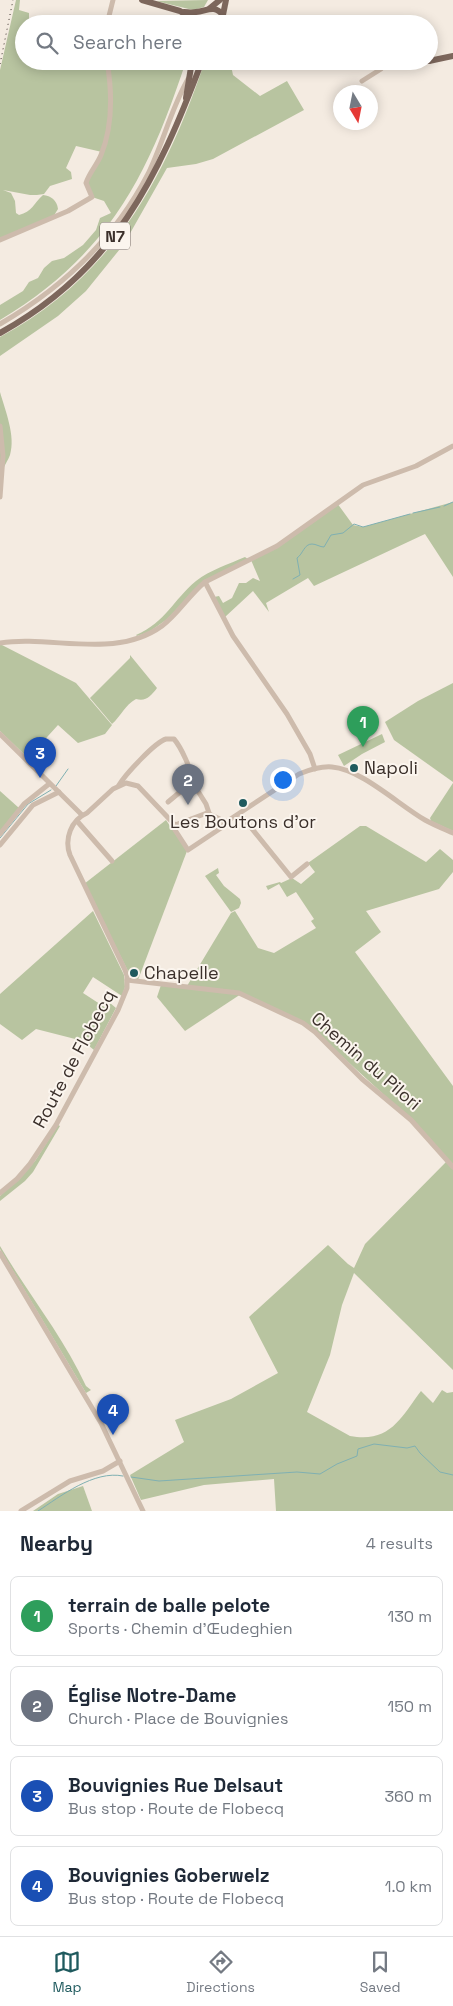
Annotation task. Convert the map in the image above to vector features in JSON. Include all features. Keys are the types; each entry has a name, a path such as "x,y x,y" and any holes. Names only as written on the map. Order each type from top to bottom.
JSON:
{"main road":[{"path":"142,0 180,11 197,12 210,8 220,0"},
{"path":"224,15 226,0"},
{"path":"210,8 217,9 221,15"},
{"path":"199,15 203,10"},
{"path":"180,11 186,15"},
{"path":"438,59 453,56"},
{"name":"N7","path":"0,333 38,309 65,288 88,267 112,239 150,183 185,102 190,70"},
{"path":"185,102 198,70"}],"street":[{"path":"110,15 113,0"},
{"path":"0,240 68,211 92,197 86,183 101,155 108,123 111,91 109,70"},
{"path":"362,81 379,70"},
{"path":"0,324 59,284 100,244 114,226 148,173 189,76"},
{"path":"0,426 3,456 0,497"},
{"path":"0,643 104,644 135,638 162,626 205,582 277,546 363,485 416,466 453,446"},
{"path":"205,582 233,636 287,714 310,754 315,769"},
{"path":"0,734 82,815"},
{"name":"Route de Flobecq","path":"0,1193 24,1171 48,1139 118,1010 127,988 125,970 86,893 67,848 68,834 82,815 87,813 118,785 129,771 159,743 166,739 174,739 178,743 192,777 192,782"},
{"path":"118,785 126,783 138,786 175,825 175,830 188,850 226,822 299,774 315,769 332,767 351,772 426,820 453,833"},
{"path":"168,802 192,782 206,804 209,813 222,822 226,822"},
{"path":"0,834 24,804 54,788"},
{"path":"0,845 33,805 54,788"},
{"path":"175,825 209,813"},
{"path":"240,814 290,877 307,864"},
{"path":"77,821 112,861"},
{"name":"Chemin du Pilori","path":"127,980 239,993 303,1023 319,1036 362,1079 412,1120 453,1167"},
{"path":"0,1253 101,1423 143,1511"},
{"path":"21,1511 70,1481 103,1471 120,1461"}],"green space":[{"path":"16,0 20,0 19,10 29,13 29,15 15,15 15,70 183,70 156,141 139,177 119,210 96,240 69,268 37,295 0,320 0,305 23,291 29,282 38,278 44,268 52,261 64,258 83,245 96,230 100,218 111,213 104,201 92,197 86,183 102,152 76,146 66,168 71,172 72,179 50,186 44,194 30,195 3,190 11,193 15,201 16,213 19,215 30,209 43,195 53,199 58,209 53,217 0,238 0,70"},
{"path":"208,0 204,7 193,10 156,1"},
{"path":"202,70 232,70 233,75 260,96 287,81 304,110 213,159 196,164 167,168 124,244 86,291 58,316 0,356 0,337 40,312 74,285 104,254 130,220 152,184 172,145"},
{"path":"0,392 12,440 10,455 3,469 0,481"},
{"path":"453,502 453,577 425,534 314,586 308,578 266,603 269,612 253,591 225,617 214,597 219,596 223,603 232,598 239,583 246,583 253,578 260,581 251,560 269,550 337,503 353,525 363,527"},
{"path":"245,557 249,560 205,580 166,620 149,632 136,635 155,624 188,588 201,577"},
{"path":"0,644 76,683 112,725 105,734 78,743 58,725 28,758 0,731"},
{"path":"130,655 157,688 148,698 132,701 112,724 90,698 130,658"},
{"path":"453,683 453,782 394,740 385,722 418,701"},
{"path":"382,734 385,742 344,766 338,755"},
{"path":"453,783 453,831 431,821 430,818"},
{"path":"0,791 19,808 0,833"},
{"path":"166,820 187,851 138,980 131,977 84,884"},
{"path":"360,826 366,826 426,862 440,849 453,860 453,872 439,889 366,911 381,932 355,952 453,1086 453,1167 417,1125 311,1028 243,994 187,986 231,913 235,911 258,948 274,953 316,928 311,921 314,919 296,892 287,897 279,884 268,890 266,886 281,883 292,878 301,884 315,872 308,863"},
{"path":"218,868 219,873 216,875 224,886 240,899 239,908 231,912 205,876"},
{"path":"93,911 124,975 125,987 122,996 93,977 83,993 106,1008 110,1003 116,1008 94,1050 83,1041 36,1029 22,1040 0,1024 0,994"},
{"path":"161,985 241,994 185,1031 157,997"},
{"path":"58,1125 60,1126 33,1172 0,1201 0,1196 35,1161"},
{"path":"446,1162 453,1168 453,1370 354,1273 342,1305 330,1355 307,1412 350,1436 375,1436 393,1427 421,1391 433,1403 442,1390 447,1393 453,1392 453,1511 276,1511 274,1479 204,1485 141,1500 130,1475 184,1442 175,1420 231,1399 278,1373 249,1317 328,1245 354,1268 365,1244"},
{"path":"0,1246 56,1332 86,1386 91,1390 86,1393 0,1249"},
{"path":"83,1486 92,1511 33,1511 58,1494"}],"waterway":[{"path":"444,506 453,502"},
{"path":"413,513 440,507"},
{"path":"293,579 300,575 297,558 309,544 324,547 331,535 343,533 354,524 363,527 410,514"},
{"path":"56,786 68,769"},
{"path":"0,838 28,804 51,790"},
{"path":"131,1477 159,1481 297,1472 320,1474 337,1464 357,1456 358,1449 374,1444 407,1448 415,1446 440,1472 453,1475"},
{"path":"38,1511 89,1480 112,1475 123,1476"}],"railway":[{"path":"0,64 13,0"}],"place":[{"name":"terrain de balle pelote","path":"363,747"},
{"name":"Napoli","path":"354,768"},
{"name":"Bouvignies Rue Delsaut","path":"40,778"},
{"name":"Les Boutons d'or","path":"243,803"},
{"name":"Église Notre-Dame","path":"188,805"},
{"name":"Chapelle","path":"134,973"},
{"name":"Bouvignies Goberwelz","path":"113,1435"}]}
